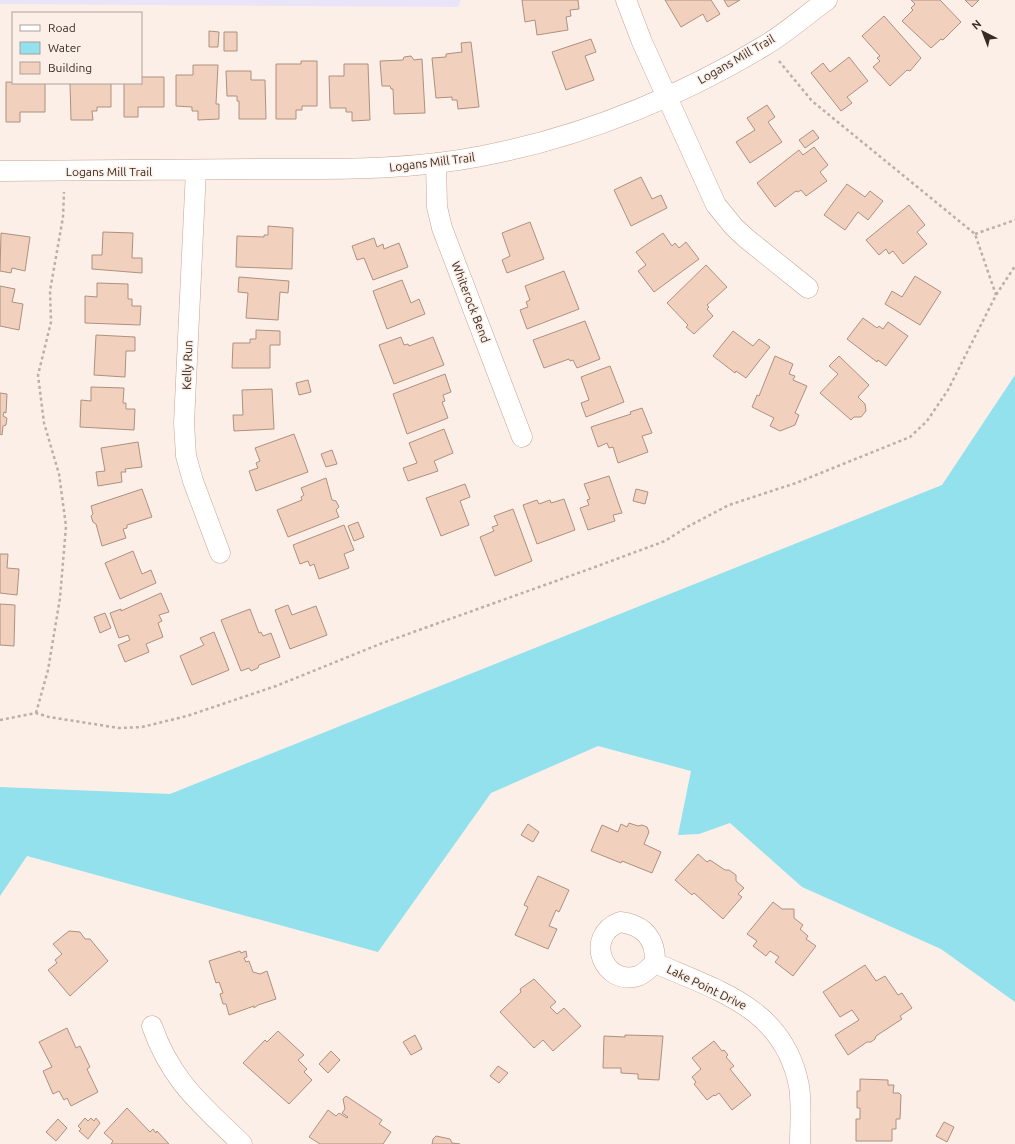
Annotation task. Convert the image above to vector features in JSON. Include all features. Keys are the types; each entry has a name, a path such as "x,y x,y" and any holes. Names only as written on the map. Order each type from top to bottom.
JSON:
{"street":[{"path":"626,0 642,42 666,97 716,205 734,227 747,239 808,288"},
{"name":"Logans Mill Trail","path":"0,171 391,168 436,164 481,157 533,145 601,125 666,97 716,73 766,45 827,0"},
{"name":"Whiterock Bend","path":"436,164 437,207 442,228 522,437"},
{"name":"Kelly Run","path":"196,170 184,423 186,456 193,481 220,553"},
{"name":"Lake Point Drive","path":"655,963 736,999 748,1006 764,1020 788,1053 799,1086 801,1104 800,1144"},
{"path":"152,1026 160,1049 173,1071 188,1091 242,1144"}],"path":[{"path":"766,45 812,101 975,234 996,295"},
{"path":"36,713 48,670 60,598 66,526 59,474 44,423 38,375 51,322 50,291 63,217 65,171"},
{"path":"975,234 1015,220"},
{"path":"0,720 36,713 49,717 119,728 142,727 187,716 276,686 380,644 595,568 665,541 687,526 730,505 796,483 910,437 927,421 948,390 996,295 1015,266"}],"shaded area":[{"path":"0,0 461,0 458,7 0,4"}],"water":[{"path":"1015,375 1015,1002 941,949 802,887 730,823 699,834 678,835 691,771 598,746 491,793 378,952 27,856 0,896 0,787 170,794 942,485"}],"building":[{"path":"522,0 578,0 579,9 570,10 571,16 566,17 568,30 537,35 535,20 525,22"},
{"path":"665,0 711,0 720,14 707,22 703,14 681,27"},
{"path":"724,0 740,0 728,7"},
{"path":"911,0 940,0 961,22 943,40 941,39 931,48 902,21 913,10 911,8 915,4"},
{"path":"965,0 979,0 972,7"},
{"path":"884,16 921,58 910,71 907,70 890,86 873,67 880,61 877,58 880,56 862,36"},
{"path":"209,31 219,32 218,47 209,47"},
{"path":"224,32 237,32 237,51 224,51"},
{"path":"591,39 596,52 585,56 594,80 566,90 552,52"},
{"path":"471,42 479,107 458,109 457,100 452,100 452,97 436,98 432,58 446,57 446,54 462,52 461,43"},
{"path":"411,56 414,60 422,59 425,113 394,114 393,89 391,89 390,86 382,86 380,61 403,60 404,57"},
{"path":"849,57 868,81 847,97 852,103 841,111 811,73 823,63 830,72"},
{"path":"301,61 317,61 317,106 302,106 302,110 296,110 296,119 276,119 276,64 301,64"},
{"path":"344,64 368,64 370,120 352,121 352,112 346,112 346,108 330,108 329,76 344,76"},
{"path":"193,65 218,65 216,104 219,104 219,119 198,120 198,111 192,111 192,107 176,106 176,75 193,75"},
{"path":"226,71 251,71 251,80 265,80 266,119 239,119 239,101 237,101 237,96 227,96"},
{"path":"142,77 164,77 164,107 138,107 138,117 124,117 124,84 142,84"},
{"path":"6,82 12,82 12,84 45,84 45,112 20,112 20,122 6,122"},
{"path":"70,84 111,84 111,107 97,107 97,111 92,111 93,120 71,120"},
{"path":"767,105 775,117 768,122 782,142 750,163 736,142 755,130 747,118"},
{"path":"813,130 819,138 805,148 799,140"},
{"path":"814,147 828,165 820,172 827,181 806,196 801,190 798,192 796,191 775,207 757,183 799,150 803,155"},
{"path":"641,177 652,199 661,195 667,208 631,226 614,190"},
{"path":"847,184 865,197 870,191 883,201 868,220 858,212 845,230 824,215"},
{"path":"909,205 925,225 917,232 927,244 903,264 893,251 889,254 886,249 879,255 866,240"},
{"path":"530,222 544,259 507,273 502,260 510,256 502,233"},
{"path":"268,226 293,228 292,269 236,267 237,236 264,237 264,235 268,235"},
{"path":"103,232 133,233 132,258 142,258 142,273 92,269 92,255 102,255"},
{"path":"1,233 30,237 25,271 12,268 11,273 0,271"},
{"path":"663,233 672,246 675,243 679,248 686,242 699,259 654,292 638,271 646,265 636,252"},
{"path":"374,238 377,247 383,244 384,249 399,243 408,267 373,280 364,258 357,260 352,246"},
{"path":"706,265 727,287 707,305 709,307 707,309 713,316 694,334 686,327 688,325 667,303"},
{"path":"564,271 579,309 527,329 520,310 528,307 526,302 530,300 525,286"},
{"path":"915,276 941,292 920,325 885,304 892,291 902,297"},
{"path":"239,277 289,281 288,293 280,292 278,320 246,318 248,293 238,292"},
{"path":"402,280 411,303 419,299 425,314 387,329 373,291"},
{"path":"97,283 128,284 128,299 132,299 132,306 141,306 140,325 85,323 85,296 97,297"},
{"path":"0,286 15,289 12,302 23,304 19,330 0,326"},
{"path":"863,318 877,328 879,326 883,329 888,322 908,336 886,366 878,360 877,362 847,339"},
{"path":"585,321 600,359 577,368 573,360 570,361 569,359 544,368 533,340"},
{"path":"256,330 280,331 280,345 270,345 270,368 232,368 233,343 250,343 250,339 256,339"},
{"path":"733,331 753,346 759,339 770,347 746,378 736,371 735,373 713,356"},
{"path":"96,335 135,337 135,351 126,351 125,377 94,375"},
{"path":"401,337 404,345 408,344 409,346 433,337 444,365 394,384 379,345"},
{"path":"775,356 793,364 789,374 795,376 793,380 807,386 795,413 799,415 795,425 780,431 770,426 774,418 752,407 757,395 759,396"},
{"path":"839,356 869,385 858,397 865,404 866,411 861,417 854,417 851,420 820,393 838,374 829,366"},
{"path":"610,366 624,402 586,417 581,403 589,400 581,377"},
{"path":"445,374 451,392 443,395 445,401 442,402 448,418 407,434 393,394"},
{"path":"308,380 311,392 299,395 296,383"},
{"path":"91,387 124,388 123,403 126,403 126,409 135,409 134,430 80,427 81,400 91,401"},
{"path":"272,389 274,429 234,431 233,415 243,415 242,390"},
{"path":"0,393 7,394 6,413 4,412 3,416 7,418 6,425 3,426 2,435 0,434"},
{"path":"642,408 652,433 642,436 648,452 618,463 613,447 609,448 607,443 598,447 591,427 631,414 630,412"},
{"path":"444,429 453,453 434,461 438,471 408,481 403,468 417,463 409,443"},
{"path":"294,434 308,472 256,491 249,471 258,468 256,463 260,461 255,448"},
{"path":"138,442 142,467 125,469 126,472 121,472 122,482 98,486 96,472 105,471 101,448"},
{"path":"332,450 337,464 326,467 321,454"},
{"path":"609,476 622,513 613,515 615,521 588,530 580,508 589,505 587,500 590,499 584,484"},
{"path":"326,478 332,500 336,501 339,507 336,510 339,517 288,537 277,510 302,500 301,497 304,495 301,488"},
{"path":"465,484 470,497 460,501 469,525 441,536 426,498"},
{"path":"142,489 152,517 127,525 127,528 123,529 126,538 102,546 96,524 93,522 91,516 93,514 91,506"},
{"path":"636,489 648,492 645,504 633,501"},
{"path":"564,499 575,530 537,544 523,505 537,500 539,504 550,500 551,503"},
{"path":"513,509 532,561 495,576 480,537 494,531 492,527 498,525 494,516"},
{"path":"358,522 364,537 354,541 348,526"},
{"path":"344,525 354,550 344,554 349,568 319,579 314,564 310,566 308,561 300,564 293,545"},
{"path":"133,551 142,574 151,570 156,583 120,599 105,563"},
{"path":"0,554 8,554 7,568 19,569 17,595 0,593"},
{"path":"161,593 169,612 159,615 162,621 158,623 163,637 146,644 149,652 125,662 118,645 130,640 128,635 119,638 110,613 121,609 121,611"},
{"path":"0,604 15,605 14,646 0,645"},
{"path":"288,605 292,615 316,606 327,635 290,649 275,610"},
{"path":"250,609 259,633 261,632 263,636 271,633 280,657 259,665 258,668 251,671 249,668 241,671 221,620"},
{"path":"105,613 111,628 100,633 94,617"},
{"path":"214,632 229,670 192,685 180,656 204,645 200,638"},
{"path":"629,823 647,827 649,832 644,844 661,852 652,873 591,851 602,825 618,832 621,824 627,827"},
{"path":"528,824 539,832 533,842 521,835"},
{"path":"698,854 707,862 710,860 736,875 736,881 744,888 738,894 742,897 723,919 694,893 692,895 675,880"},
{"path":"538,876 569,890 559,912 556,910 549,926 557,929 548,949 515,935 528,907 524,905"},
{"path":"773,902 782,909 794,909 794,918 803,925 800,929 808,936 806,939 816,946 793,976 775,962 779,957 770,951 766,956 753,946 757,941 747,934"},
{"path":"69,931 80,932 85,939 90,939 108,961 70,996 48,970 57,963 55,960 62,954 53,944"},
{"path":"240,951 241,953 246,951 247,957 244,958 246,962 249,961 253,972 260,974 267,971 276,999 258,1005 254,1008 254,1006 229,1015 226,1004 223,1004 220,994 223,993 219,982 216,983 209,961"},
{"path":"865,965 876,981 885,976 898,995 902,993 912,1008 900,1016 902,1019 876,1036 871,1042 867,1042 848,1055 835,1035 859,1020 852,1010 840,1017 823,992"},
{"path":"534,979 556,1002 550,1007 557,1014 564,1008 581,1026 553,1051 543,1040 534,1048 500,1012 521,992 520,989"},
{"path":"67,1028 76,1048 80,1046 90,1067 87,1069 98,1092 71,1106 67,1098 64,1100 59,1091 53,1094 43,1071 52,1067 39,1042"},
{"path":"278,1031 304,1055 298,1060 307,1069 304,1072 312,1080 289,1104 243,1063 265,1040 267,1042"},
{"path":"415,1035 422,1049 411,1055 403,1042"},
{"path":"625,1035 663,1036 659,1080 638,1079 638,1074 621,1073 621,1068 603,1068 604,1036 625,1037"},
{"path":"714,1041 722,1051 724,1050 728,1055 726,1057 734,1066 730,1069 751,1095 732,1110 719,1093 707,1100 694,1084 696,1082 692,1077 701,1069 692,1058"},
{"path":"331,1051 340,1060 328,1073 319,1064"},
{"path":"498,1066 508,1073 499,1083 490,1076"},
{"path":"860,1079 888,1080 888,1085 894,1085 893,1093 899,1093 901,1095 900,1119 896,1119 896,1129 892,1129 892,1141 856,1141 856,1119 860,1119 860,1108 857,1108 857,1091 860,1091"},
{"path":"346,1096 382,1120 379,1124 391,1132 383,1144 320,1144 309,1137 328,1110 336,1116 339,1113 347,1118 348,1117 342,1113 345,1109 343,1099"},
{"path":"127,1108 150,1132 153,1129 156,1133 157,1131 169,1144 111,1144 113,1141 104,1133"},
{"path":"85,1118 88,1121 91,1118 94,1121 96,1118 100,1123 88,1139 79,1131 81,1129 78,1126"},
{"path":"58,1119 67,1128 56,1141 46,1132"},
{"path":"944,1122 954,1127 947,1142 936,1136"},
{"path":"436,1136 450,1139 452,1143 460,1144 432,1144 433,1139"}]}
